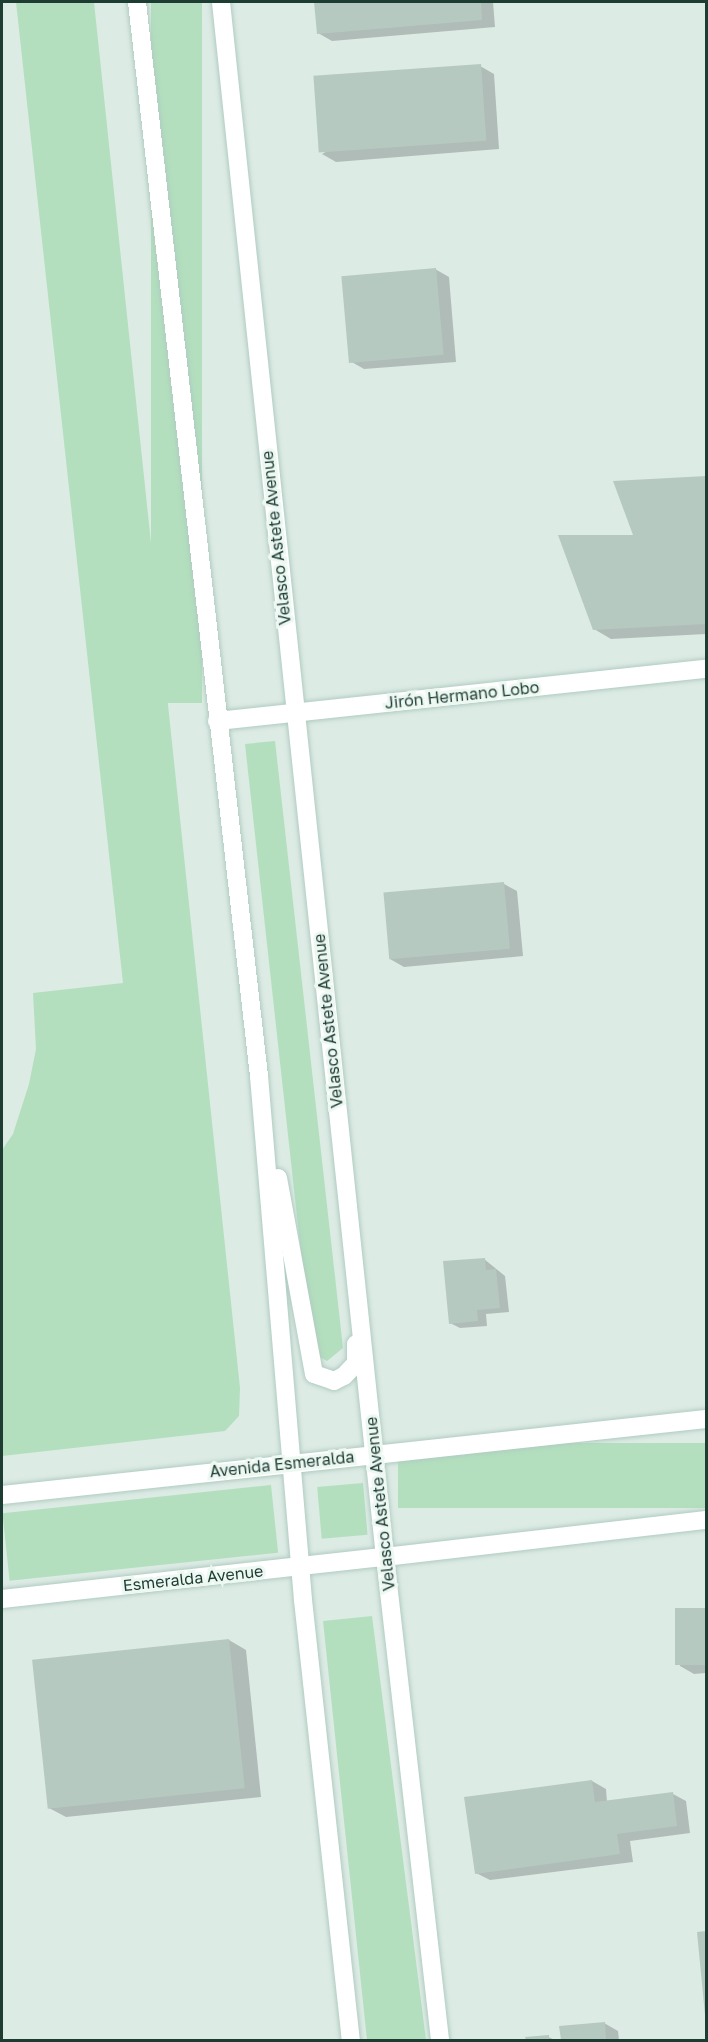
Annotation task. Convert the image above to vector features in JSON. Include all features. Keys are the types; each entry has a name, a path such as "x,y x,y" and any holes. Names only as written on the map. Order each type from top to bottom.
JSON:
{"main road":[{"path":"137,2 259,1076 301,1566 351,2040"},
{"name":"Velasco Astete Avenue","path":"221,2 294,713 385,1557 440,2040"},
{"name":"Jirón Hermano Lobo","path":"217,721 706,669"},
{"path":"259,1076 310,1364 314,1374 323,1380 344,1376 356,1363 356,1276"},
{"name":"Avenida Esmeralda","path":"2,1495 706,1419"},
{"path":"385,1557 706,1520"},
{"name":"Esmeralda Avenue","path":"2,1599 385,1557"}],"green space":[{"path":"16,2 94,2 240,1388 239,1416 225,1431 2,1456 2,1150 13,1134 29,1084 36,1049 33,993 123,983"},
{"path":"151,2 202,2 202,703 151,703"},
{"path":"275,741 343,1348 327,1361 312,1353 245,744"},
{"path":"398,1443 706,1443 706,1508 398,1508"},
{"path":"363,1483 368,1535 322,1539 317,1487"},
{"path":"271,1485 278,1553 10,1581 2,1513"},
{"path":"372,1616 426,2040 367,2040 323,1621"}],"building":[{"path":"314,2 481,2 482,20 317,34"},
{"path":"481,64 486,141 319,153 313,76"},
{"path":"436,268 444,355 349,363 341,276"},
{"path":"706,476 706,624 593,630 558,535 633,535 613,481"},
{"path":"504,882 510,949 389,959 383,893"},
{"path":"485,1258 486,1270 496,1269 500,1308 477,1310 478,1321 449,1324 443,1261"},
{"path":"675,1608 706,1608 706,1665 675,1665"},
{"path":"229,1639 245,1788 48,1809 32,1660"},
{"path":"592,1780 595,1802 673,1792 677,1826 617,1834 620,1854 475,1874 464,1797"},
{"path":"706,1931 706,2015 705,2015 697,1932"},
{"path":"605,2022 606,2040 561,2040 559,2026"},
{"path":"549,2035 549,2040 526,2040 525,2037"}]}
